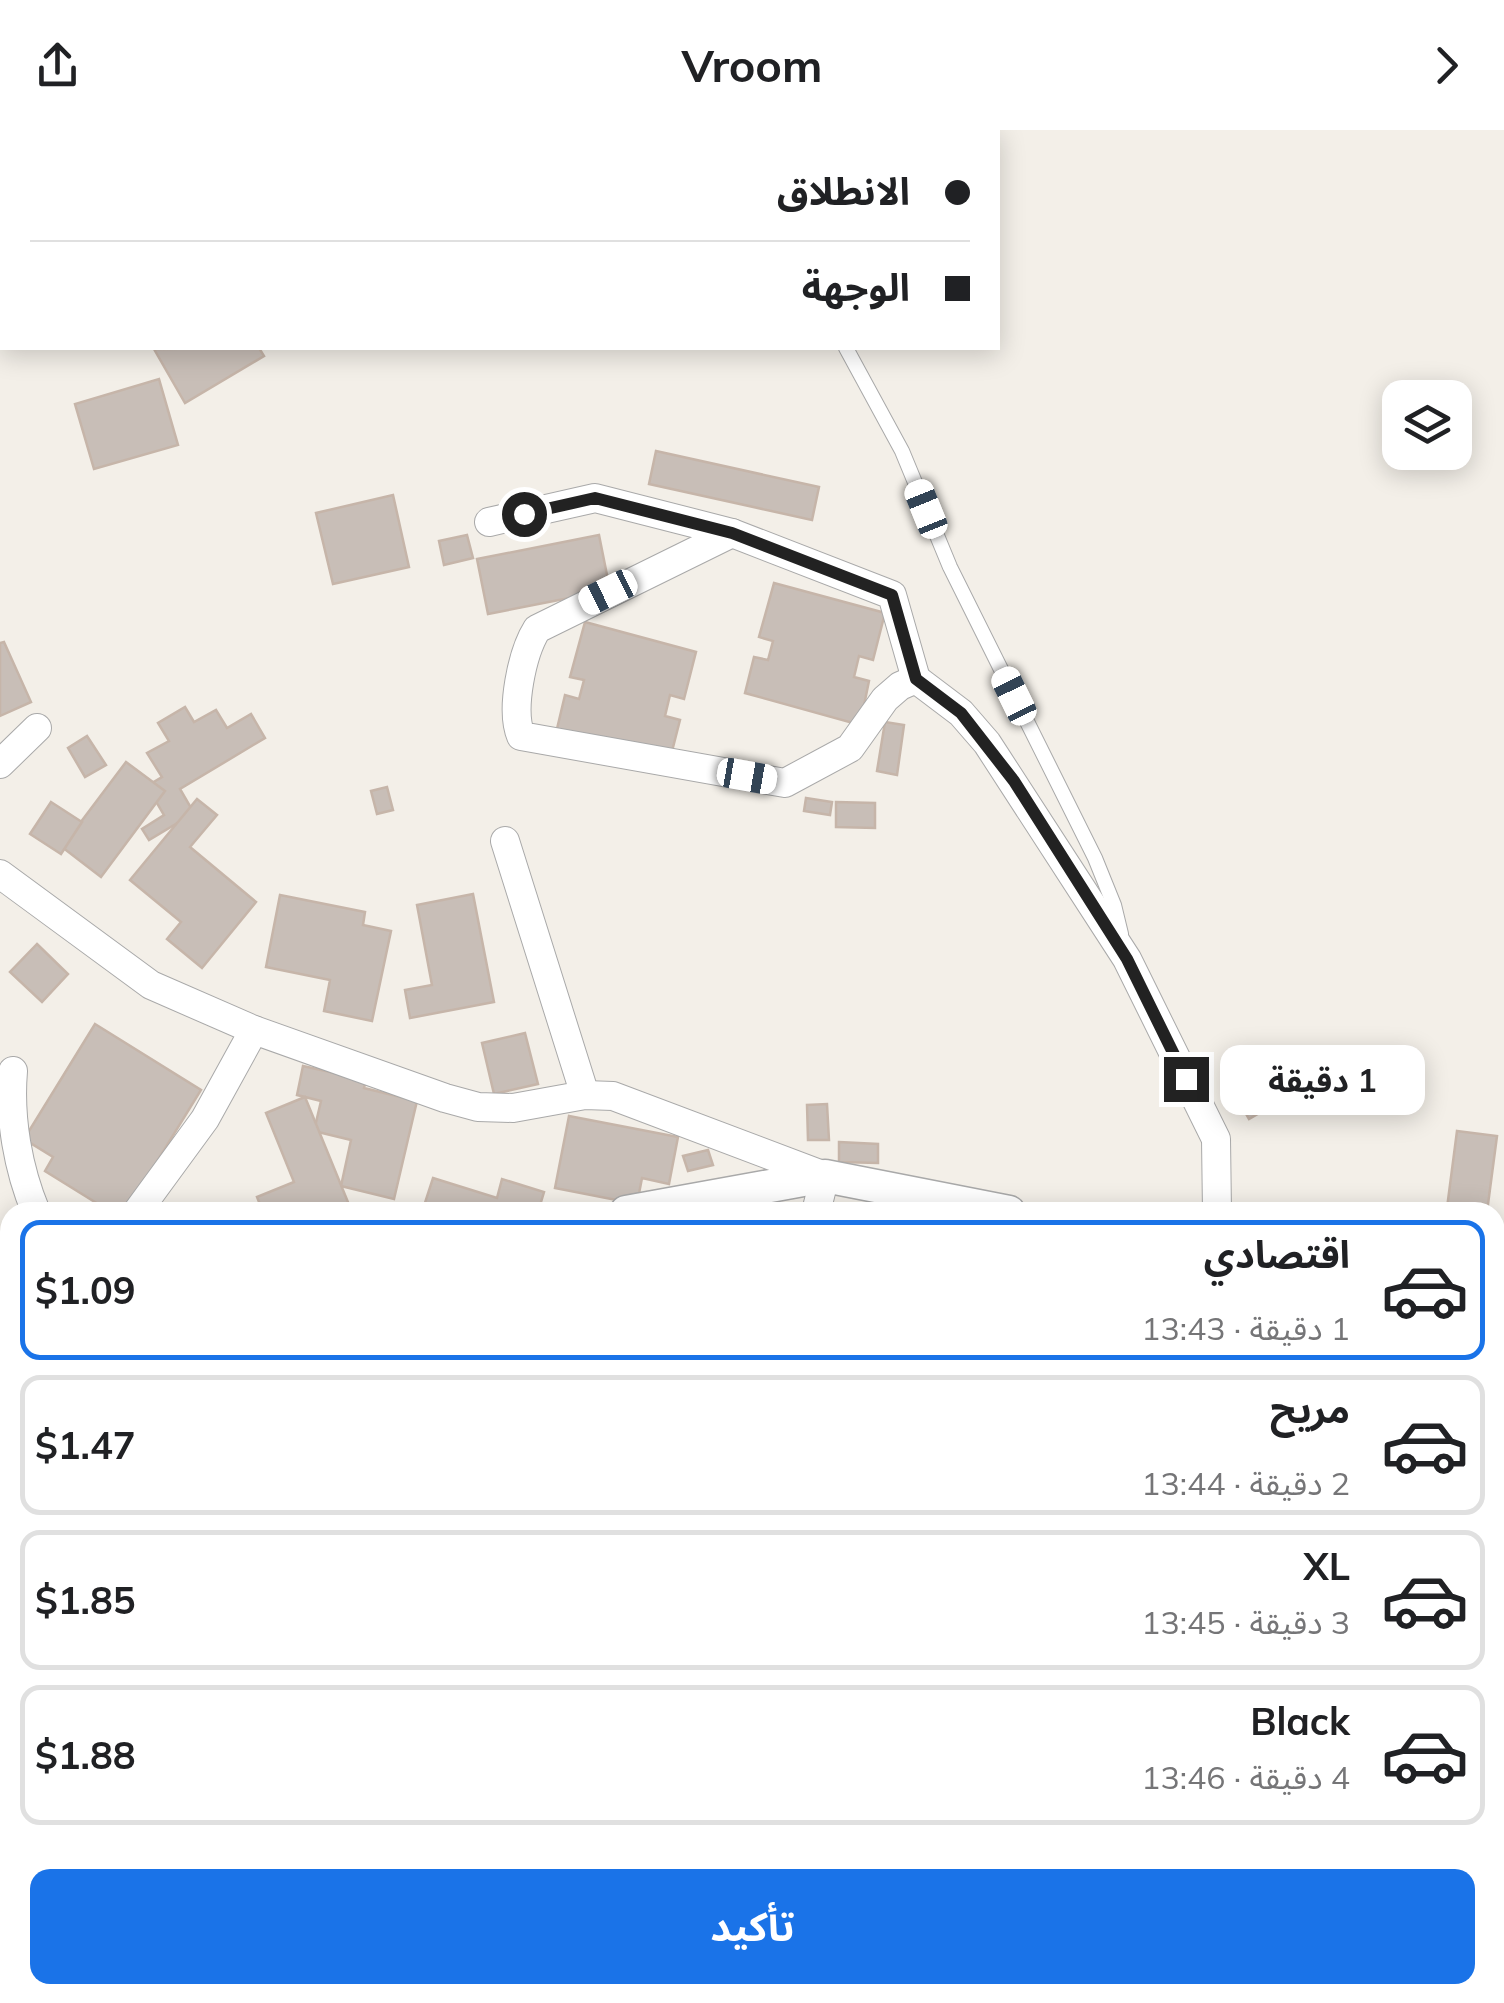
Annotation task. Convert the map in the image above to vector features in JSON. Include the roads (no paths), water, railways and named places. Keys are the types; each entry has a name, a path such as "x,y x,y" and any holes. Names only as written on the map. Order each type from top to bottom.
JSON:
{"street":[{"path":"489,522 595,498 732,533 892,595 916,679 961,713 986,743 1127,959 1216,1139 1217,1202"},
{"path":"732,533 537,629 530,640 514,714 522,736 785,783 850,748 885,699 916,679"},
{"path":"0,764 37,728"},
{"path":"504,841 585,1094"},
{"path":"0,874 151,986 254,1030 445,1098 478,1107 513,1108 585,1094 613,1096 826,1176 959,1202"},
{"path":"144,1202 205,1119 254,1030"},
{"path":"13,1071 10,1101 32,1202"},
{"path":"682,1202 826,1176"},
{"path":"819,1202 826,1176"}],"lane":[{"path":"847,350 902,451 950,567 1095,858 1114,904 1127,959"}]}
